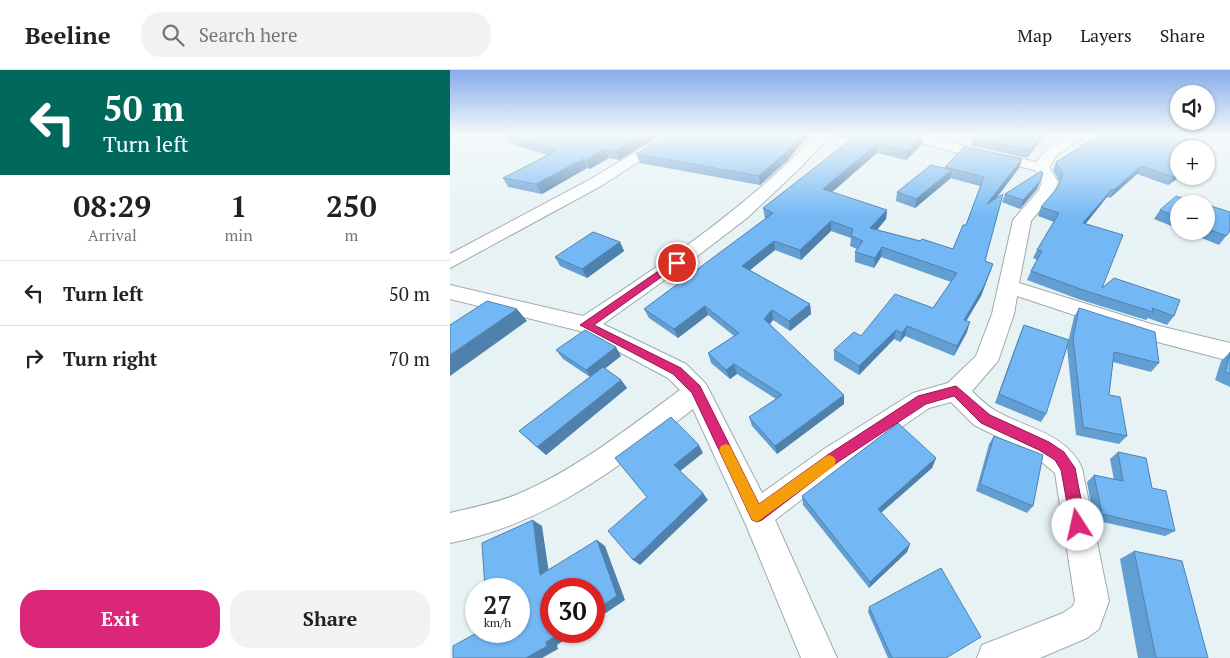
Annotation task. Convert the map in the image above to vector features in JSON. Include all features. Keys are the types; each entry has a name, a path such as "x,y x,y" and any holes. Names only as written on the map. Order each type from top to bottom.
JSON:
{"street":[{"path":"450,262 629,162"},
{"path":"586,325 714,235 772,188 797,162"},
{"path":"757,515 834,458 922,400 956,391 986,361 998,330 1010,287 1022,220 1048,191 1050,182 1041,167 1019,162"},
{"path":"1041,167 1043,162"},
{"path":"1010,287 1150,332 1230,352"},
{"path":"450,292 586,325 677,371 697,391 757,515 819,658"},
{"path":"450,528 526,506 564,485 616,452 697,391"},
{"path":"956,391 986,419 1044,446 1060,456 1068,468 1092,601 1087,617 1075,626 995,658"}],"building":[{"path":"534,162 577,162 536,184 503,178"},
{"path":"683,162 774,162 759,176"},
{"path":"822,162 855,162 823,189 887,210 870,228 920,241 922,239 953,249 963,225 966,225 984,177 945,167 949,162 1019,162 987,204 1003,194 985,261 993,264 984,286 964,320 970,322 957,346 907,326 902,333 896,330 859,366 834,350 854,332 861,336 895,294 933,308 957,273 882,247 875,258 855,252 863,241 851,236 853,229 831,221 800,250 774,241 742,266 810,304 789,321 772,310 764,319 844,395 775,446 749,417 782,395 734,364 726,370 708,353 739,333 705,306 674,329 644,309 773,213 763,208"},
{"path":"1056,162 1170,162 1170,176 1141,166 1114,190 1112,189 1083,223 1123,235 1102,288 1114,278 1180,300 1174,316 1152,308 1153,312 1083,290 1031,271 1042,251 1037,250 1059,213 1041,207 1058,187 1063,174"},
{"path":"931,165 952,170 916,199 897,192"},
{"path":"1041,171 1043,173 1041,180 1023,200 1005,194"},
{"path":"1170,201 1170,214 1160,210"},
{"path":"1215,207 1230,212 1230,231 1226,236 1215,232"},
{"path":"593,232 620,242 582,269 555,257"},
{"path":"487,301 517,309 450,355 450,325"},
{"path":"1079,308 1155,332 1159,363 1114,352 1109,395 1120,397 1127,436 1083,427 1073,338"},
{"path":"1024,325 1069,340 1046,414 999,394"},
{"path":"585,330 616,347 586,370 556,350"},
{"path":"1230,352 1230,374 1225,372"},
{"path":"603,367 621,380 537,447 519,431"},
{"path":"671,417 699,445 674,465 703,493 633,560 608,531 647,497 615,458"},
{"path":"898,423 936,458 878,509 910,544 870,582 802,496"},
{"path":"994,436 1043,455 1033,506 980,484"},
{"path":"1118,452 1146,458 1152,488 1166,491 1175,531 1102,514 1094,475 1123,481"},
{"path":"533,520 540,575 597,540 617,596 605,604 605,578 540,578 540,643 546,643 547,646 526,658 453,658 453,646 465,639 465,643 530,643 530,578 484,578 482,543"},
{"path":"1134,551 1182,561 1208,658 1156,658"},
{"path":"941,568 981,637 946,658 892,658 869,607"}],"slow traffic":[{"path":"726,450 757,515 829,461"}],"route":[{"path":"677,263 586,325 677,371 697,391 757,515 834,458 922,400 956,391 986,419 1044,446 1060,456 1068,468 1078,525"}]}
